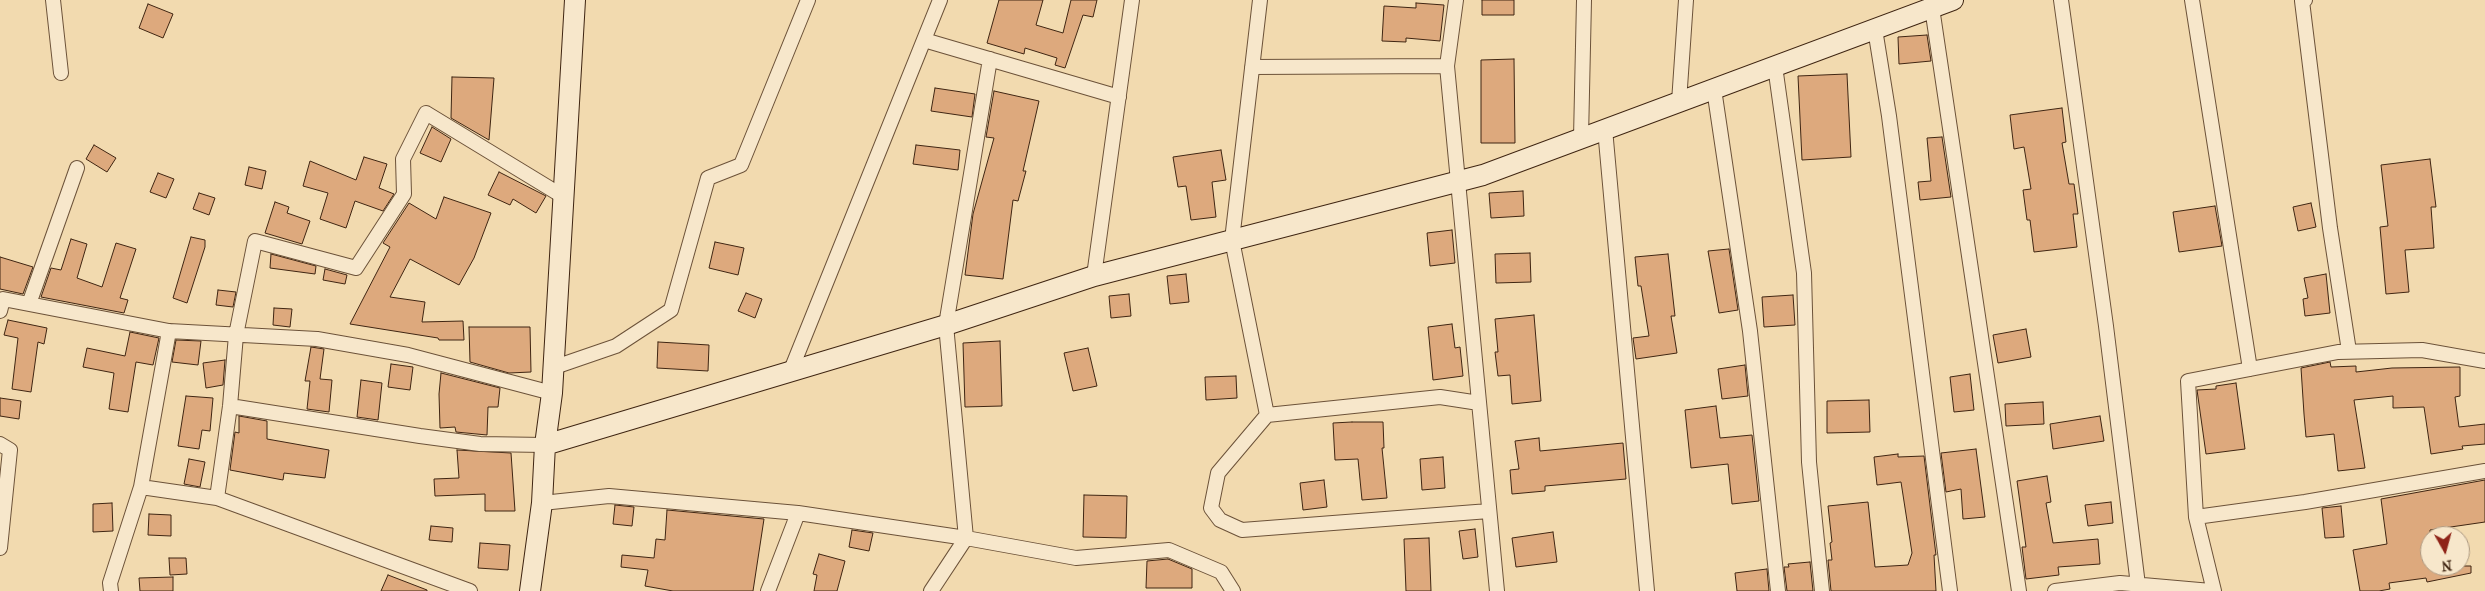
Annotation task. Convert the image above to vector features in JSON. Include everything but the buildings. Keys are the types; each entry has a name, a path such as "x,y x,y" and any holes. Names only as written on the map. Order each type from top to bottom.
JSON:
{"street":[{"path":"53,0 61,73"},
{"path":"530,591 542,503 551,400 575,0"},
{"path":"552,368 616,346 671,310 708,178 740,165 808,0"},
{"path":"791,370 940,0"},
{"path":"1094,276 1132,0"},
{"path":"1260,0 1232,240 1267,415"},
{"path":"1456,0 1446,66 1497,591"},
{"path":"1581,138 1584,0"},
{"path":"1679,102 1686,0"},
{"path":"230,406 480,444 546,445 946,325 1094,276 1483,175 1874,29 1932,4 1953,0"},
{"path":"2061,0 2106,326 2138,585"},
{"path":"2192,0 2250,369"},
{"path":"2305,0 2302,1 2330,228 2349,351"},
{"path":"1932,4 2019,591"},
{"path":"1874,29 1889,116 1950,591"},
{"path":"924,40 1119,96"},
{"path":"930,591 966,538 946,325 990,59"},
{"path":"1252,67 1446,66"},
{"path":"1775,66 1804,273 1809,462 1822,591"},
{"path":"1714,89 1750,331 1778,591"},
{"path":"217,498 230,406 236,335 255,241 356,268 404,194 404,159 426,113 564,197"},
{"path":"1605,129 1647,591"},
{"path":"29,304 77,168"},
{"path":"0,311 2,299 169,331 317,339 398,354 551,400 561,422 577,428 596,429"},
{"path":"111,591 110,583 141,487 169,331"},
{"path":"2055,591 2120,583 2212,591 2196,517 2188,381 2349,351 2422,350 2485,361"},
{"path":"1479,403 1440,397 1267,415 1218,473 1211,508 1220,520 1242,530 1490,511"},
{"path":"0,444 10,450 0,548"},
{"path":"2196,517 2305,502 2485,471"},
{"path":"141,487 217,498 470,591"},
{"path":"542,503 609,496 798,513 966,538 1076,558 1169,550 1221,572 1233,591"},
{"path":"768,591 798,513"}]}
